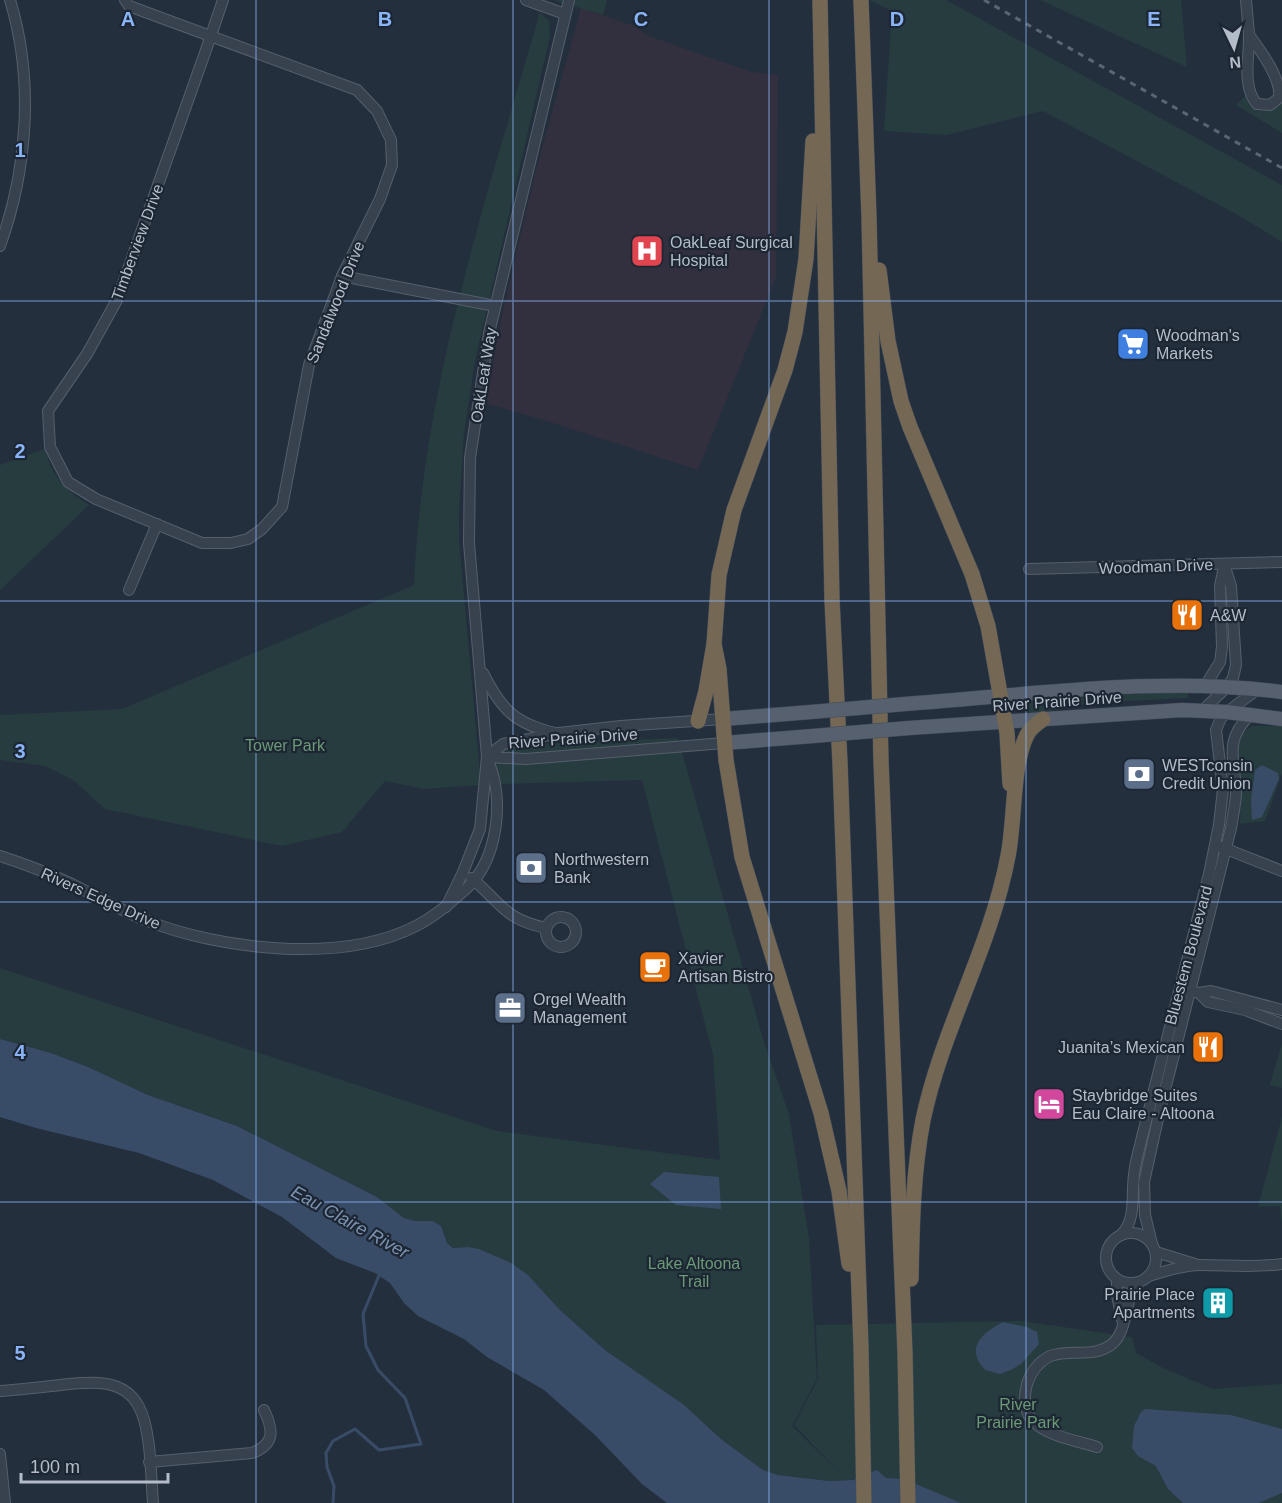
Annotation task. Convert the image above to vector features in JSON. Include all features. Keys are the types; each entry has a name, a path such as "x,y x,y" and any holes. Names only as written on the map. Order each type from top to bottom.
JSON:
{"highway":[{"path":"820,0 832,600 861,1347 864,1503"},
{"path":"861,5 869,217 881,761 905,1359 908,1503"},
{"path":"698,721 714,644 717,587 734,510 784,370 796,323 806,259 813,142 820,85"},
{"path":"869,217 881,280 888,341 901,401 975,583 988,626 1005,721 1009,775 1014,803"},
{"path":"714,644 719,669 724,743 742,857 803,1050 831,1153 839,1191 861,1347"},
{"path":"905,1359 915,1172 922,1128 941,1057 1003,879 1011,842 1018,771 1025,739 1031,729 1043,719"}],"main road":[{"name":"River Prairie Drive","path":"723,719 1138,687 1205,686 1282,692"},
{"name":"River Prairie Drive","path":"724,743 1144,711 1203,710 1282,719"}],"street":[{"path":"0,246 14,197 24,134 23,64 10,0"},
{"name":"Sandalwood Drive","path":"125,0 129,6 357,90 377,111 391,140 392,165 380,199 342,276 309,365 282,507 262,529 248,539 231,543 202,543 157,524"},
{"name":"Timberview Drive","path":"157,524 96,499 68,482 50,447 48,411 87,354 117,300 223,0"},
{"path":"526,0 565,14"},
{"name":"OakLeaf Way","path":"487,758 469,543 470,458 489,333 569,0"},
{"path":"1246,0 1251,93 1257,104 1270,105 1280,98 1281,88 1275,74 1249,35"},
{"path":"342,276 495,306"},
{"path":"129,590 157,524"},
{"name":"Woodman Drive","path":"1029,569 1282,562"},
{"path":"1205,686 1220,662 1222,647 1220,586 1224,564"},
{"path":"1203,710 1228,687 1236,665 1231,586 1224,564"},
{"path":"481,667 495,697 516,718 541,730 559,733"},
{"path":"1227,712 1258,689"},
{"name":"Bluestem Boulevard","path":"1117,1278 1112,1273 1106,1259 1110,1245 1125,1231 1132,1212 1134,1172 1189,990 1223,789 1216,730 1227,712"},
{"name":"Bluestem Boulevard","path":"1154,1248 1144,1215 1144,1182 1189,990 1226,850 1236,794 1232,744 1237,730 1250,715"},
{"name":"River Prairie Drive","path":"487,758 503,744 559,733 723,719"},
{"name":"River Prairie Drive","path":"487,758 526,759 724,743"},
{"path":"446,907 464,872 480,829 487,758"},
{"name":"Rivers Edge Drive","path":"0,856 48,873 146,921 195,936 249,946 296,949 329,947 386,938 416,926 446,907 474,881 487,860 494,838 494,777 487,758"},
{"path":"1215,845 1282,871"},
{"path":"464,872 507,913 531,925 546,928"},
{"path":"1189,990 1211,991 1282,1010"},
{"path":"1189,990 1208,1002 1245,1010 1282,1024"},
{"path":"1097,1447 1037,1427 1027,1411 1026,1389 1031,1372 1045,1359 1058,1354 1091,1353 1102,1350 1115,1341 1129,1296 1154,1269 1156,1261 1154,1248 1146,1238 1138,1234 1121,1235"},
{"path":"1154,1248 1198,1264"},
{"path":"1122,1323 1117,1295 1117,1278 1124,1282 1144,1279 1170,1269 1198,1264 1253,1267 1282,1264"},
{"path":"0,1391 93,1383 103,1383 120,1388 135,1400 145,1427 153,1503"},
{"path":"149,1462 252,1453 265,1446 270,1435 270,1422 264,1410"},
{"path":"0,1454 5,1503"}],"shaded area":[{"name":"OakLeaf Surgical Hospital","path":"581,8 634,26 649,36 752,72 778,75 776,277 698,470 485,403 503,311 535,174"}],"green space":[{"path":"553,0 607,0 603,15"},
{"path":"869,0 946,0 1282,185 1282,242 1238,215 1043,111 947,135 884,131 892,11"},
{"path":"1040,0 1181,0 1187,67"},
{"name":"Tower Park","path":"540,12 549,21 550,36 475,361 464,433 459,539 481,785 423,789 385,781 342,832 282,846 105,809 73,780 45,766 0,760 0,715 122,709 414,585 419,512 429,439 443,367 479,224"},
{"path":"1246,95 1252,104 1270,110 1282,103 1282,133 1236,105"},
{"path":"45,449 56,476 73,494 89,505 0,590 0,465"},
{"path":"1188,691 1188,698 1091,703 1039,713 1012,708 1011,702"},
{"path":"1252,726 1282,726 1282,773 1265,821 1240,824 1241,794 1237,744 1242,733"},
{"name":"Lake Altoona Trail","path":"678,738 763,1039 789,1114 809,1238 817,1379 792,1426 843,1476 794,1425 818,1379 816,1325 1022,1321 1132,1337 1136,1353 1163,1368 1213,1389 1282,1384 1282,1503 961,1503 886,1478 829,1481 778,1475 763,1470 721,1439 683,1405 605,1350 560,1310 528,1275 468,1247 453,1248 447,1243 441,1226 433,1221 415,1221 404,1218 377,1197 237,1126 148,1095 88,1067 51,1053 0,1039 0,968 497,1131 720,1160 713,1055 642,780 497,784 493,746"},
{"path":"1282,1043 1282,1088 1270,1085"},
{"path":"1282,1117 1282,1225 1280,1206 1258,1207"}],"water":[{"path":"1262,765 1278,773 1279,779 1262,817 1252,820 1251,800 1255,770"},
{"name":"Eau Claire River","path":"0,1039 51,1053 88,1067 148,1095 237,1126 377,1197 404,1218 415,1221 433,1221 441,1226 447,1243 453,1248 479,1249 511,1263 528,1275 560,1310 605,1350 684,1405 721,1439 763,1470 778,1475 829,1481 853,1480 877,1470 886,1478 904,1479 961,1503 667,1503 642,1484 595,1435 544,1390 487,1357 464,1339 418,1316 404,1303 390,1283 375,1273 336,1258 282,1217 213,1180 139,1153 0,1117"},
{"path":"664,1172 719,1177 721,1209 676,1205 650,1184"},
{"path":"1003,1322 1027,1327 1037,1332 1039,1344 1021,1364 1000,1374 985,1370 976,1352 983,1336"},
{"path":"1145,1409 1231,1415 1282,1429 1282,1493 1259,1503 1183,1503 1168,1489 1156,1466 1138,1456 1132,1448 1134,1426"}],"waterway":[{"path":"333,1503 334,1486 327,1467 326,1453 333,1441 355,1429 379,1450 421,1444 405,1398 378,1370 366,1346 363,1314 380,1273"}],"railway":[{"path":"984,0 1282,168"}],"place":[{"name":"OakLeaf Surgical Hospital","path":"647,251"},
{"name":"Woodman's Markets","path":"1133,344"},
{"name":"A&W","path":"1187,615"},
{"name":"WESTconsin Credit Union","path":"1139,774"},
{"name":"Northwestern Bank","path":"531,868"},
{"name":"Xavier Artisan Bistro","path":"655,967"},
{"name":"Orgel Wealth Management","path":"510,1008"},
{"name":"Juanita’s Mexican","path":"1208,1047"},
{"name":"Staybridge Suites Eau Claire - Altoona","path":"1049,1104"},
{"name":"Prairie Place Apartments","path":"1218,1303"}],"park label":[{"name":"River Prairie Park","path":"1018,1413"}]}
